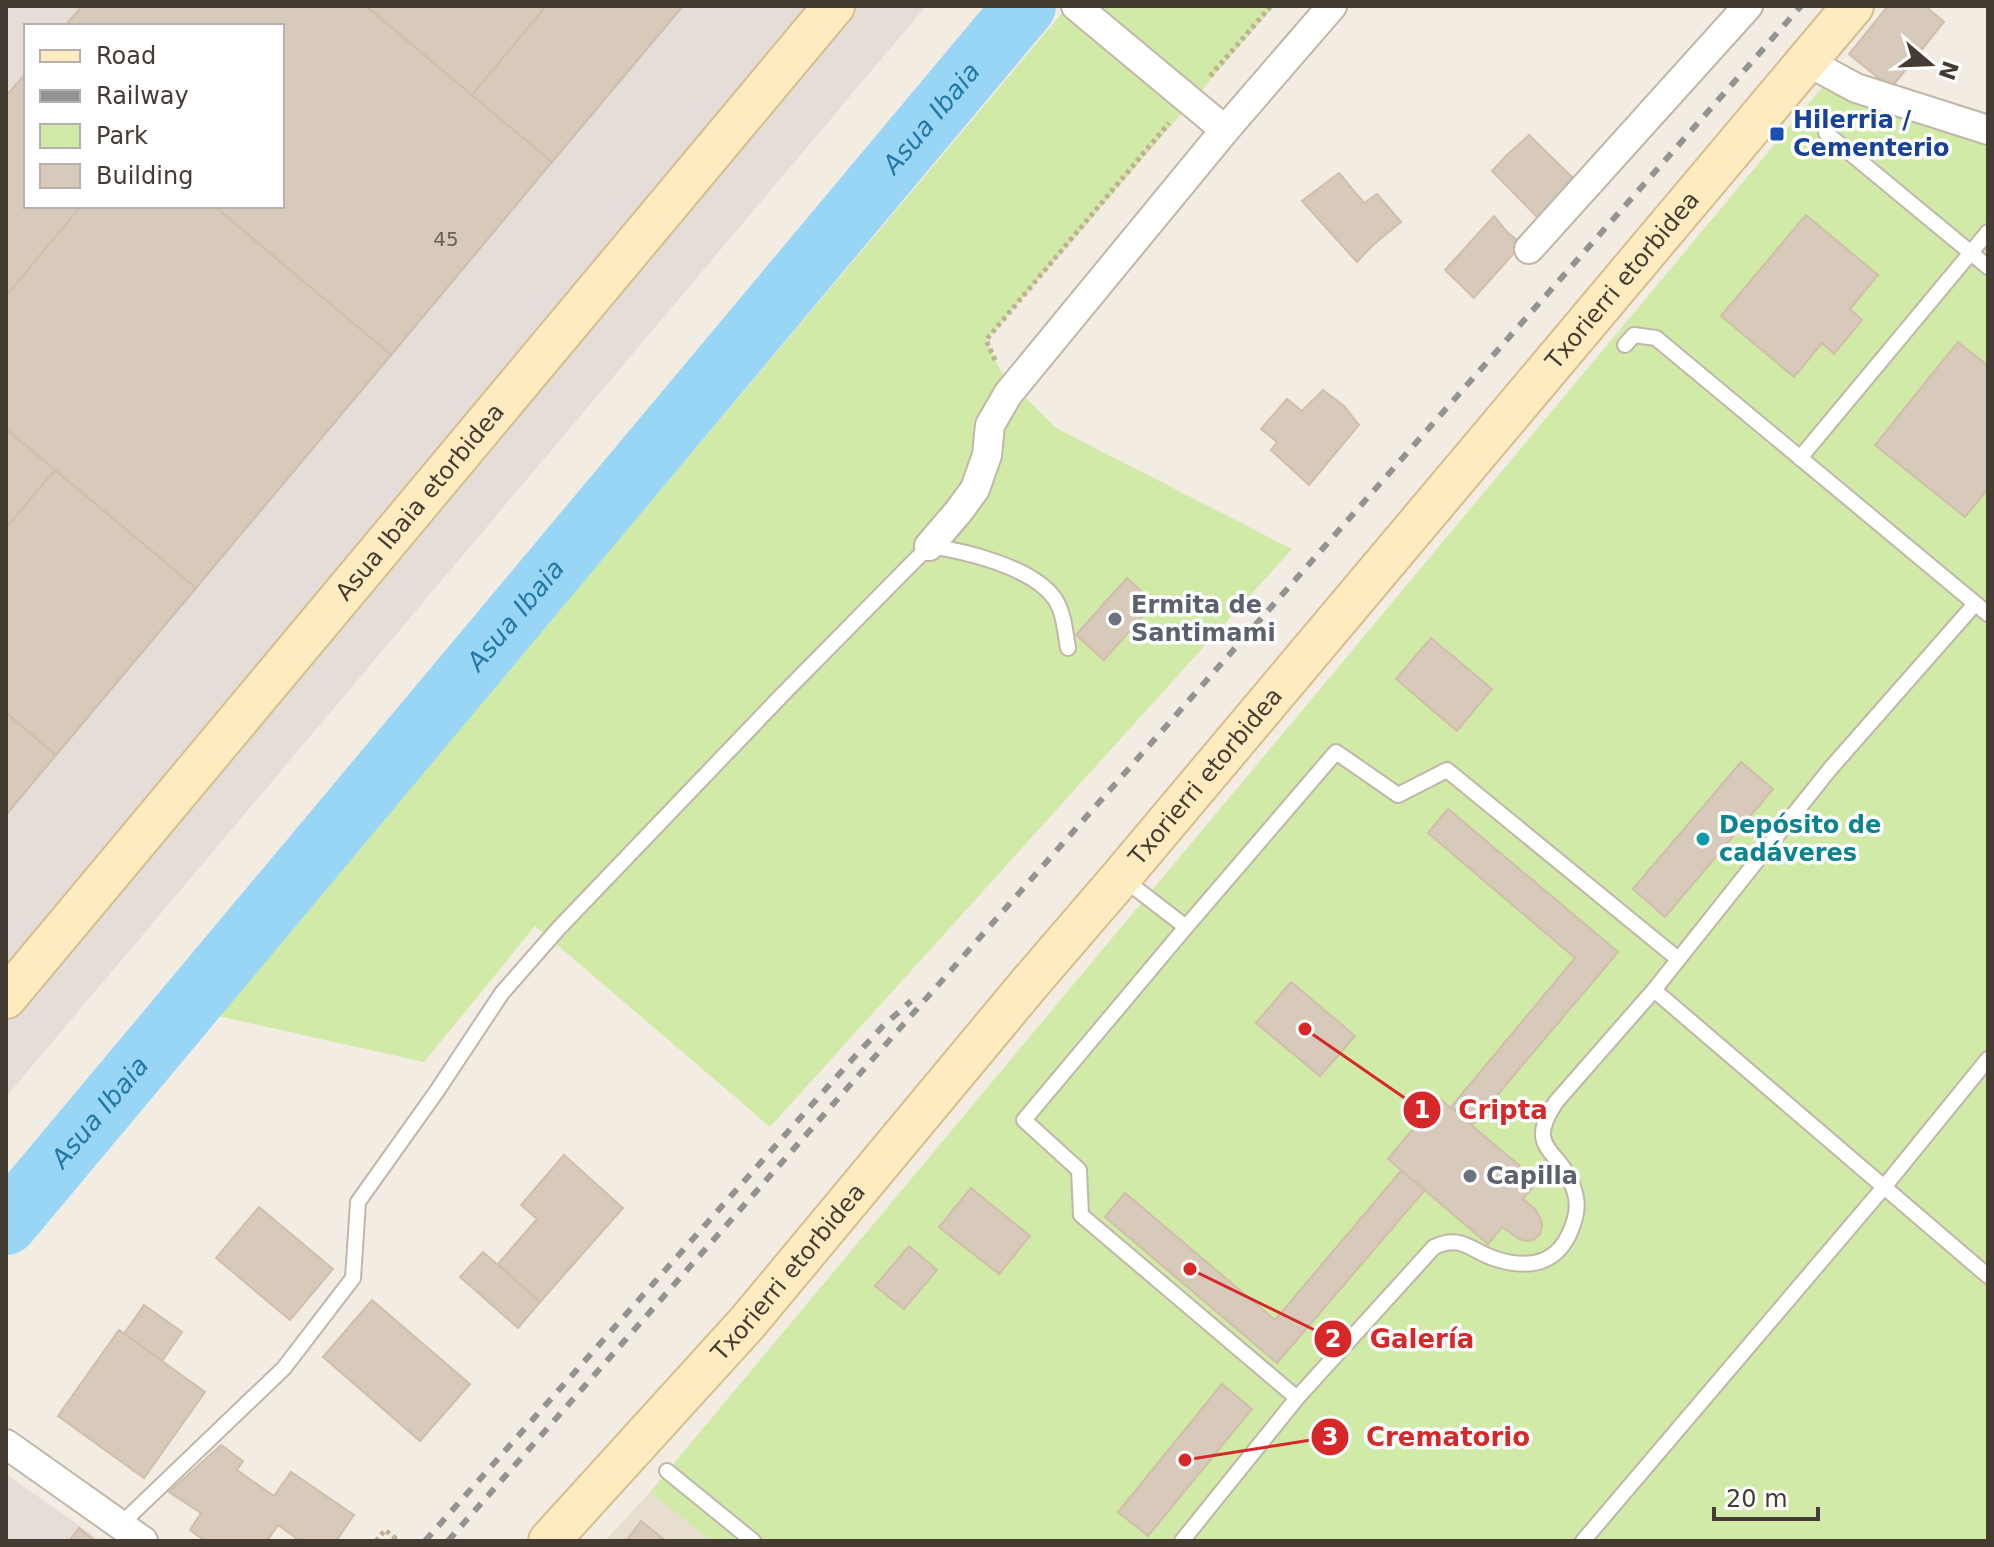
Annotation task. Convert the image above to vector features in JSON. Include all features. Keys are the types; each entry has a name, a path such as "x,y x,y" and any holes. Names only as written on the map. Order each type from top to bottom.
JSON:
{"street":[{"name":"Asua Ibaia etorbidea","path":"6,998 834,6"},
{"path":"929,546 975,489 987,455 990,425 1008,394 1225,130 1332,6"},
{"path":"1529,249 1748,6"},
{"name":"Txorierri etorbidea","path":"549,1541 748,1322 1853,6"},
{"path":"1084,12 1225,130"},
{"path":"1808,62 1856,88 1988,130"},
{"path":"6,1444 132,1533"}],"lane":[{"path":"1826,133 1988,267"},
{"path":"1800,458 1988,232"},
{"path":"1625,345 1634,335 1656,338 1988,614"},
{"path":"132,1533 284,1368 353,1278 358,1202 502,993 569,916 929,546 963,551 1003,564 1040,584 1055,599 1064,622 1068,648"},
{"path":"1182,1541 1297,1398 1434,1247 1446,1242 1460,1242 1496,1259 1521,1264 1540,1263 1556,1254 1571,1231 1578,1207 1571,1179 1548,1149 1543,1135 1547,1117 1556,1102 1654,990 1830,769 1975,604"},
{"path":"1297,1398 1081,1215 1079,1170 1024,1120 1336,752 1398,795 1447,770 1678,959"},
{"path":"1121,877 1186,927"},
{"path":"1654,990 1988,1276"},
{"path":"1583,1541 1884,1187 1988,1059"},
{"path":"667,1471 753,1541"}],"path":[{"path":"1008,394 1003,375 986,340 1271,6"},
{"path":"376,1541 385,1530 395,1538 393,1541"}],"shaded area":[{"path":"6,6 926,6 6,1097"},
{"path":"6,1474 101,1541 6,1541"},
{"path":"650,1492 711,1541 605,1541"}],"green space":[{"path":"1068,6 1274,6 986,341 1003,375 1056,428 1292,549 770,1127 535,926 424,1062 218,1016"},
{"path":"1824,85 1988,143 1988,1541 711,1541 650,1492"}],"building":[{"path":"82,6 366,6 552,162 391,355 216,208 284,208 284,24 67,24"},
{"path":"366,6 546,6 472,95"},
{"path":"546,6 683,6 552,162 472,95"},
{"path":"1888,6 1925,6 1944,22 1891,88 1849,54"},
{"path":"24,75 24,208 79,208 6,296 6,96"},
{"path":"1529,135 1576,181 1542,222 1492,171"},
{"path":"1339,173 1364,203 1377,194 1401,222 1357,262 1302,201"},
{"path":"79,208 216,208 391,355 196,588 6,429 6,296"},
{"path":"1806,215 1878,275 1850,309 1862,320 1834,354 1822,343 1794,377 1721,316"},
{"path":"1494,216 1522,244 1474,298 1445,270"},
{"path":"1958,342 1988,366 1988,489 1965,517 1875,445"},
{"path":"1323,390 1344,406 1359,425 1309,485 1271,450 1277,442 1261,429 1287,399 1302,411"},
{"path":"6,429 55,470 6,528"},
{"path":"55,470 196,588 56,755 6,713 6,528"},
{"name":"Ermita de Santimami","path":"1127,578 1154,603 1104,660 1076,635"},
{"path":"1431,638 1492,689 1457,731 1396,679"},
{"path":"6,713 56,755 6,815"},
{"name":"Depósito de cadáveres","path":"1741,762 1773,789 1665,917 1633,889"},
{"path":"1448,809 1618,952 1472,1125 1451,1107 1575,958 1428,833"},
{"path":"1291,982 1355,1036 1320,1076 1256,1023"},
{"name":"Capilla","path":"1439,1098 1538,1181 1523,1199 1541,1219 1540,1234 1533,1240 1519,1239 1502,1227 1488,1244 1388,1159"},
{"path":"564,1155 623,1208 540,1302 498,1264 537,1219 521,1205"},
{"path":"1401,1171 1425,1190 1277,1363 1105,1217 1125,1193 1275,1320"},
{"path":"971,1188 1030,1236 999,1274 939,1227"},
{"path":"259,1207 333,1269 290,1320 216,1258"},
{"path":"909,1246 937,1270 904,1309 875,1286"},
{"path":"483,1252 540,1302 518,1328 460,1277"},
{"path":"372,1300 470,1384 420,1441 323,1357"},
{"path":"144,1305 182,1332 162,1361 124,1334"},
{"path":"119,1330 205,1392 144,1478 58,1416"},
{"path":"1222,1384 1252,1409 1148,1536 1118,1512"},
{"path":"221,1445 243,1461 237,1470 274,1496 291,1472 354,1515 336,1541 300,1541 278,1525 267,1541 205,1541 190,1530 201,1513 169,1492"},
{"path":"641,1521 666,1541 626,1541"},
{"path":"79,1528 95,1541 69,1541"}],"waterway":[{"name":"Asua Ibaia","path":"6,1224 1025,6"}],"railway":[{"path":"448,1541 1801,6"},
{"path":"425,1541 848,1064 911,1001"}],"place":[{"name":"Hilerria / Cementerio","path":"1777,134"},
{"name":"Ermita de Santimami","path":"1115,619"},
{"name":"Depósito de cadáveres","path":"1703,839"},
{"name":"Cripta","path":"1305,1029"},
{"name":"Capilla","path":"1470,1176"},
{"name":"Galería","path":"1190,1269"},
{"name":"Crematorio","path":"1185,1460"}]}
